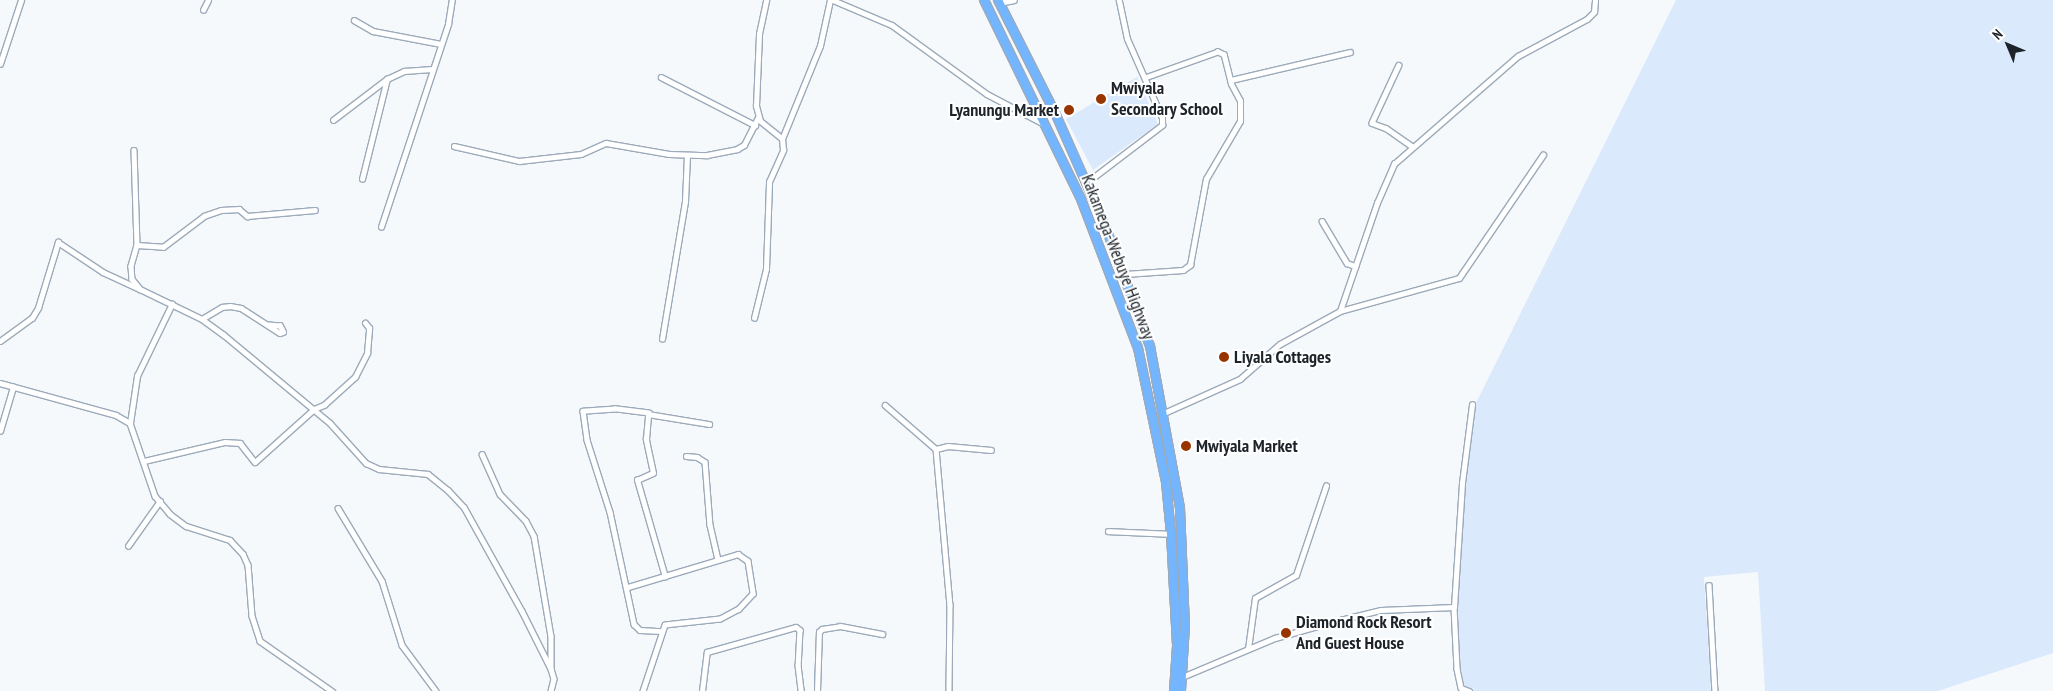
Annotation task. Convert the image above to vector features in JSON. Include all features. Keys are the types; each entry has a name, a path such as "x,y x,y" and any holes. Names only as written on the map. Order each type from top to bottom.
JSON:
{"highway":[{"name":"Kakamega-Webuye Highway","path":"984,0 1047,126 1129,319 1155,427 1171,534 1177,646 1174,691"},
{"name":"Kakamega-Webuye Highway","path":"998,2 1056,115 1125,274 1150,346 1164,413 1180,508 1185,625 1181,691"}],"street":[{"path":"0,64 21,0"},
{"path":"203,10 208,0"},
{"path":"381,227 441,44 452,0"},
{"path":"454,146 519,161 581,154 606,143 687,156 738,149 749,139 758,118 759,34 766,0"},
{"path":"754,318 766,269 769,182 783,150 782,139 820,46 832,0 892,25 987,94 1038,124 1047,126"},
{"path":"998,2 1014,0"},
{"path":"1086,183 1159,130 1162,118 1127,40 1119,0"},
{"path":"1340,311 1388,176 1412,146 1518,56 1587,19 1594,12 1595,0"},
{"path":"354,20 373,31 441,44"},
{"path":"1125,274 1183,270 1190,265 1206,179 1239,126 1240,101 1231,80 1224,54 1218,52 1145,78"},
{"path":"1231,80 1350,52"},
{"path":"1399,65 1372,123 1394,132 1412,146"},
{"path":"333,120 387,79 404,71 432,69"},
{"path":"661,77 755,125"},
{"path":"362,179 387,79"},
{"path":"758,118 782,139"},
{"path":"134,150 137,245 131,266 132,279 140,289"},
{"path":"1164,413 1240,380 1280,344 1340,311 1459,278 1543,155"},
{"path":"662,339 685,201 687,156"},
{"path":"137,245 163,246 204,216 221,210 239,209 247,216 315,210"},
{"path":"1322,221 1347,262 1355,266"},
{"path":"0,341 32,318 38,308 58,242 103,272 202,319 314,409 366,463 379,469 428,474 448,490 464,507 551,668 554,679 551,691"},
{"path":"172,304 137,376 130,423 160,502 170,514 186,526 237,546 248,565 252,616 260,641 332,691"},
{"path":"202,319 222,307 230,306 240,308 269,325"},
{"path":"144,461 232,442 240,444 255,462 314,409 324,405 355,377 367,353 369,328 365,322"},
{"path":"0,384 116,416 130,423"},
{"path":"0,431 13,387"},
{"path":"885,405 936,449 950,605 949,691"},
{"path":"1469,691 1461,688 1454,607 1463,468 1472,405"},
{"path":"661,630 636,628 610,512 587,440 583,411 615,409 708,424"},
{"path":"649,413 646,439 653,473 637,480 665,577"},
{"path":"936,449 948,446 991,450"},
{"path":"482,454 500,494 526,521 534,536 551,636 551,668"},
{"path":"686,456 697,457 705,462 710,525 718,559"},
{"path":"1248,649 1255,598 1296,575 1326,486"},
{"path":"128,546 160,502"},
{"path":"338,508 382,581 402,645 436,691"},
{"path":"1108,531 1171,534"},
{"path":"628,587 738,554 745,557 754,594 752,598 720,619 665,625 661,630 643,691"},
{"path":"1709,585 1715,691"},
{"path":"1182,677 1275,638 1381,610 1454,607"},
{"path":"816,691 819,632 822,629 840,626 882,634"},
{"path":"702,691 708,652 796,627 800,630 798,664 801,691"}],"shaded area":[{"path":"1676,0 2053,0 2053,653 1938,691 1765,691 1758,572 1704,577 1711,691 1474,691 1474,688 1460,691 1454,670 1454,580 1469,432 1476,403"},
{"path":"1137,77 1158,124 1093,170 1066,119"}],"place":[{"name":"Mwiyala Secondary School","path":"1101,99"},
{"name":"Lyanungu Market","path":"1069,110"},
{"name":"Liyala Cottages","path":"1224,357"},
{"name":"Mwiyala Market","path":"1186,446"},
{"name":"Diamond Rock Resort And Guest House","path":"1286,633"}]}
